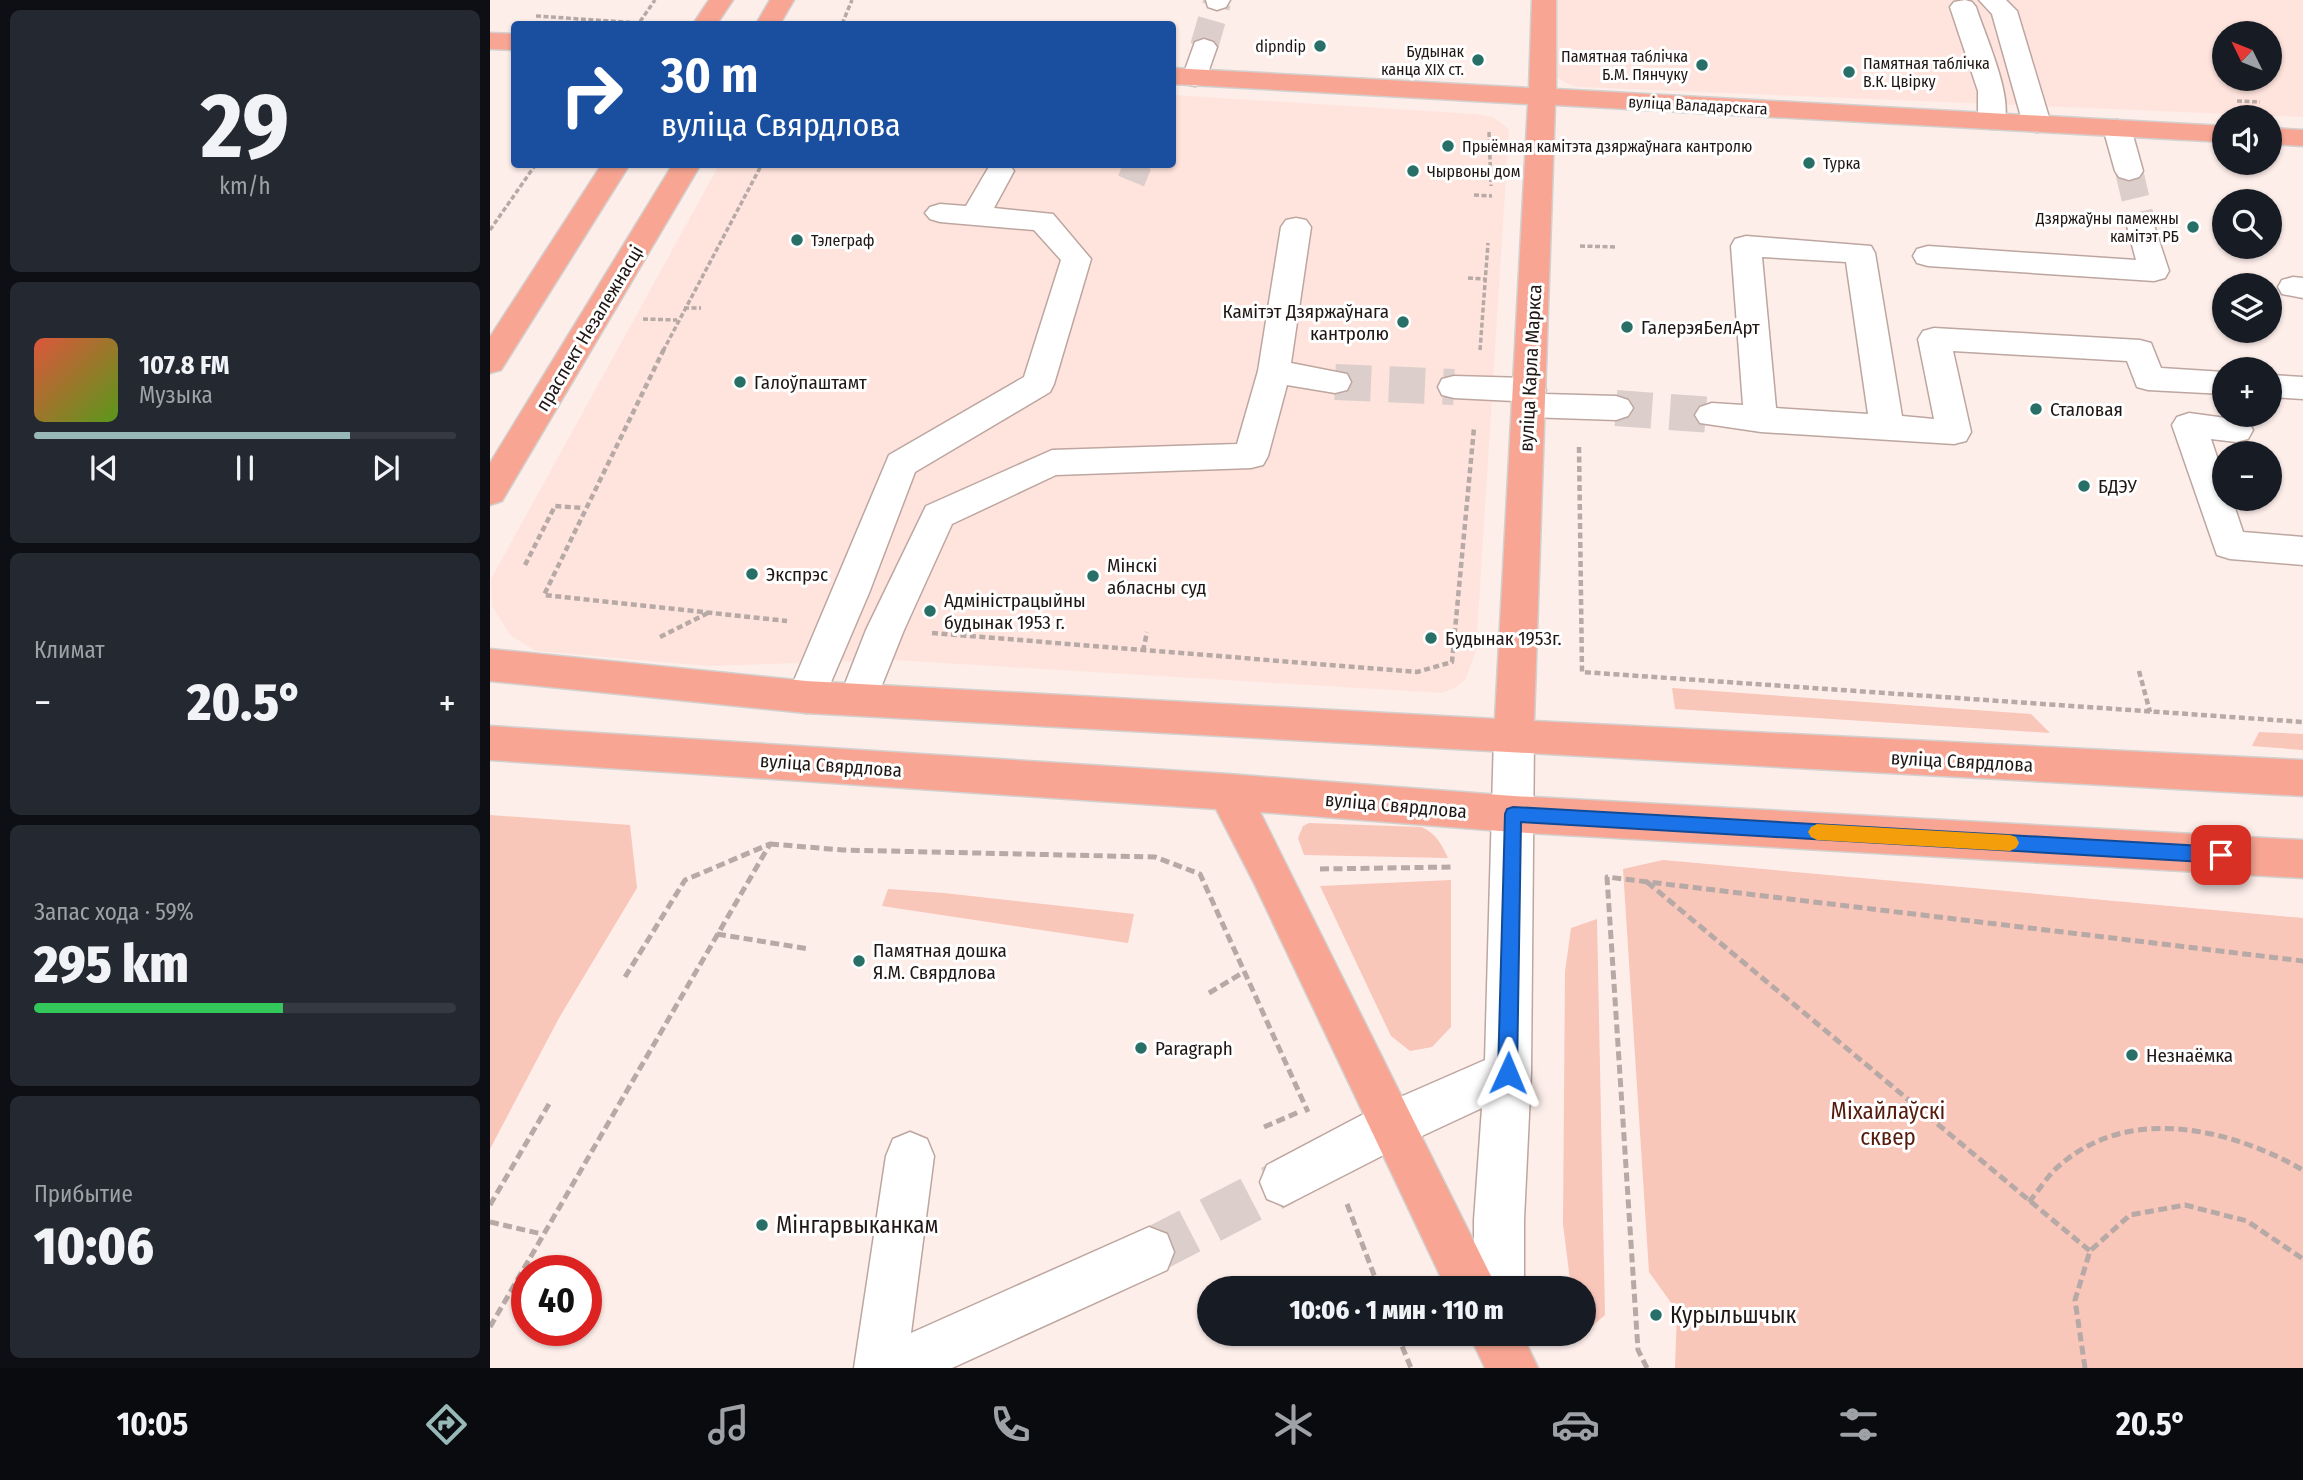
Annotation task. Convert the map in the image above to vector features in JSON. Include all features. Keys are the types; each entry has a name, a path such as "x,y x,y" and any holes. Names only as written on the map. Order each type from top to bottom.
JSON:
{"main road":[{"path":"707,21 721,0"},
{"path":"770,21 782,0"},
{"name":"вуліца Карла Маркса","path":"1514,736 1544,0"},
{"path":"490,41 511,42"},
{"name":"вуліца Валадарскага","path":"1179,79 2212,133"},
{"path":"2282,137 2303,138"},
{"path":"490,362 613,168"},
{"name":"праспект Незалежнасці","path":"490,492 685,168"},
{"name":"вуліца Свярдлова","path":"490,666 806,697 1650,745 2303,778"},
{"name":"вуліца Свярдлова","path":"490,743 1228,792 1513,814 2303,859"},
{"path":"1228,792 1270,871 1466,1276"},
{"path":"1501,1346 1512,1368"}],"street":[{"path":"1991,0 2004,11 2037,124"},
{"path":"1963,7 1991,91 1992,121"},
{"path":"1179,79 1204,47"},
{"path":"2117,128 2129,171"},
{"path":"976,214 1000,171"},
{"path":"806,697 851,593 901,464 1038,384 1076,259 1043,221 940,213"},
{"path":"1927,256 2154,271 2143,226"},
{"path":"858,699 885,630 938,515 1052,463 1251,456 1274,371 1296,227"},
{"path":"1761,420 1745,246 1860,253 1887,427"},
{"path":"1712,415 1954,432 1934,339 2140,351 2148,379 2212,382"},
{"path":"1274,371 1335,382"},
{"path":"1454,387 1616,408"},
{"path":"2282,387 2303,388"},
{"path":"2236,430 2189,425 2230,545 2303,551"},
{"path":"1500,1276 1499,1220 1508,1073 1514,736"},
{"path":"1284,1182 1392,1125 1508,1073"},
{"path":"880,1368 910,1156"},
{"path":"893,1368 1149,1252"},
{"path":"1514,1346 1520,1368"}],"path":[{"path":"640,21 655,0"},
{"path":"843,21 852,0"},
{"path":"531,16 608,21"},
{"path":"491,228 533,168"},
{"path":"1474,195 1492,195"},
{"path":"1580,246 1616,247"},
{"path":"1468,278 1485,279"},
{"path":"684,308 701,308"},
{"path":"525,565 555,506 583,508"},
{"path":"655,639 709,612"},
{"path":"1143,651 1147,632"},
{"path":"2139,671 2150,712"},
{"path":"1582,672 2303,722"},
{"path":"490,1327 770,844"},
{"path":"625,977 685,880 770,844 843,850 1155,857 1200,874 1329,1160 1375,1276"},
{"path":"1311,869 1452,867"},
{"path":"1647,1368 1638,1350 1607,877 2303,961"},
{"path":"1647,882 2090,1251"},
{"path":"717,934 809,949"},
{"path":"1209,993 1244,972"},
{"path":"490,1205 549,1104"},
{"path":"1264,1127 1306,1109"},
{"path":"2029,1202 2064,1161 2109,1135 2164,1127 2225,1135 2286,1159 2303,1170"},
{"path":"2085,1368 2076,1300 2090,1251 2130,1215 2185,1205 2247,1221 2303,1259"},
{"path":"490,1222 542,1234"},
{"path":"1402,1346 1411,1368"}],"shaded area":[{"path":"1554,0 2303,0 2303,117 2282,116 2282,105 2212,105 2212,113 1579,87 1552,74"},
{"path":"1176,95 1475,114 1493,117 1509,129 1476,650 1466,679 1455,688 1442,693 892,660 708,666 536,651 510,635 492,606 491,579 717,168 1176,168"}],"green space":[{"path":"1672,688 2031,714 2050,733 1675,709"},
{"path":"2259,732 2303,734 2303,750 2252,746"},
{"path":"490,815 630,825 637,888 559,1018 490,1149"},
{"path":"1309,823 1421,827 1441,844 1448,858 1304,855 1298,838 1303,826"},
{"name":"Міхайлаўскі сквер","path":"1663,860 2303,918 2303,1368 1675,1368 1677,1311 1649,1272 1623,869"},
{"path":"1451,880 1451,1027 1432,1047 1410,1051 1391,1036 1320,886"},
{"path":"888,889 1134,914 1128,943 882,906"},
{"path":"1597,919 1605,1315 1596,1323 1596,1276 1570,1276 1563,1224 1565,972 1571,928"}],"tunnel":[{"path":"1204,47 1217,2"},
{"path":"1131,181 1136,168"},
{"path":"2129,171 2142,226"},
{"path":"1335,382 1454,387"},
{"path":"1616,408 1712,415"},
{"path":"1149,1252 1284,1182"}],"slow traffic":[{"path":"1817,832 2010,843"}],"place":[{"name":"dipndip","path":"1320,46"},
{"name":"Будынак канца ХІХ ст.","path":"1478,60"},
{"name":"Памятная таблічка Б.М. Пянчуку","path":"1702,65"},
{"name":"Памятная таблічка В.К. Цвірку","path":"1849,72"},
{"name":"Прыёмная камітэта дзяржаўнага кантролю","path":"1448,146"},
{"name":"Турка","path":"1809,163"},
{"name":"Чырвоны дом","path":"1413,171"},
{"name":"Дзяржаўны памежны камітэт РБ","path":"2193,227"},
{"name":"Тэлеграф","path":"797,240"},
{"name":"Камітэт Дзяржаўнага кантролю","path":"1403,322"},
{"name":"ГалерэяБелАрт","path":"1627,327"},
{"name":"Галоўпаштамт","path":"740,382"},
{"name":"Сталовая","path":"2036,409"},
{"name":"БДЭУ","path":"2084,486"},
{"name":"Экспрэс","path":"752,574"},
{"name":"Мінскі абласны суд","path":"1093,576"},
{"name":"Адміністрацыйны будынак 1953 г.","path":"930,611"},
{"name":"Будынак 1953г.","path":"1431,638"},
{"name":"Памятная дошка Я.М. Свярдлова","path":"859,961"},
{"name":"Paragraph","path":"1141,1048"},
{"name":"Незнаёмка","path":"2132,1055"},
{"name":"Мінгарвыканкам","path":"762,1225"},
{"name":"Курыльшчык","path":"1656,1315"}],"route":[{"path":"1508,1073 1513,814 2221,855"}]}
